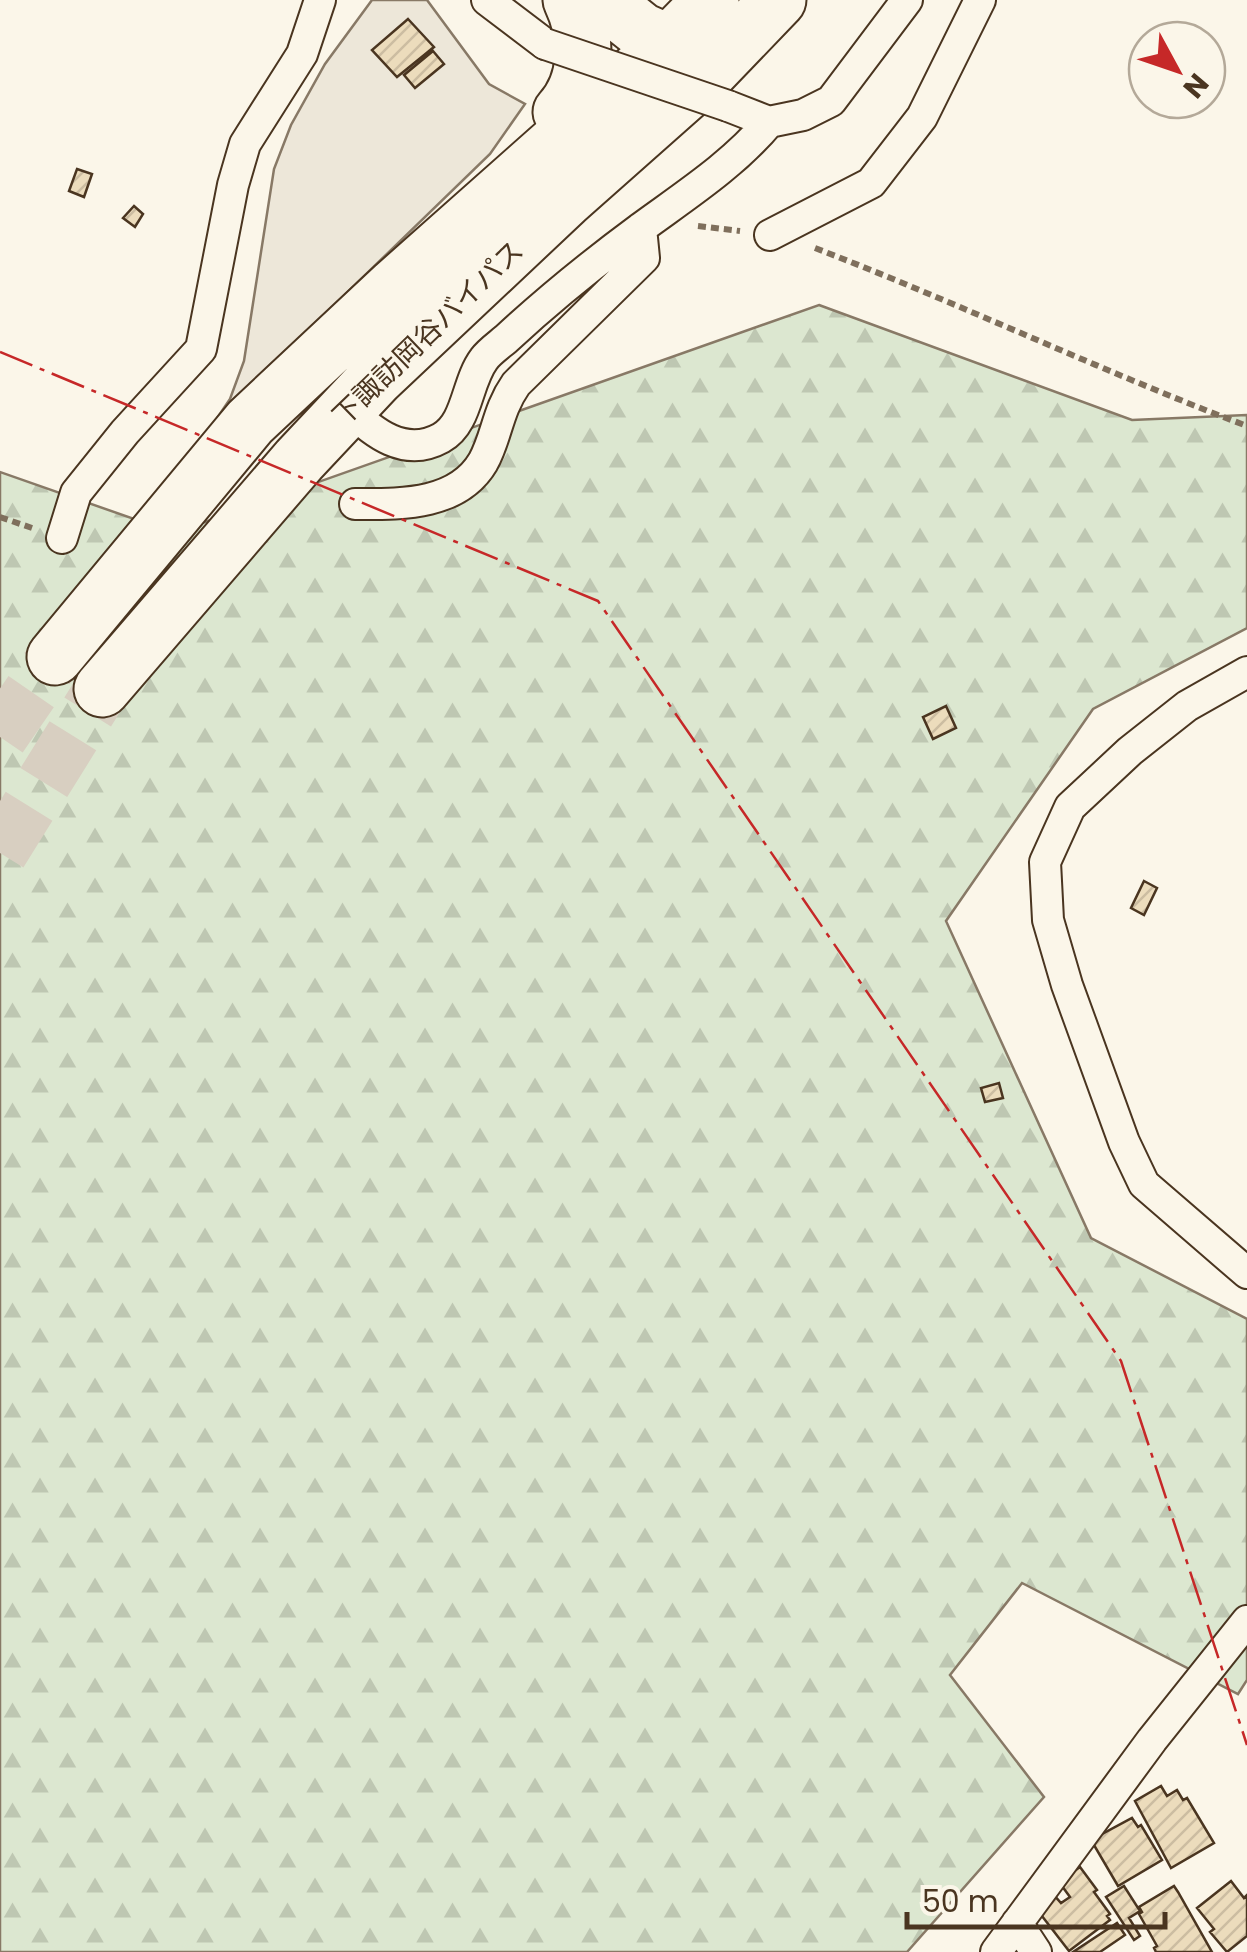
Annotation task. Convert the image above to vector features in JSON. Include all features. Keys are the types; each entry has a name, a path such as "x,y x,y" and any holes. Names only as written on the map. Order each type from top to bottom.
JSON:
{"highway":[{"path":"602,0 642,31 661,22 701,33 747,0"},
{"name":"下諏訪岡谷バイパス","path":"55,657 250,422 394,287 661,22 710,0"},
{"name":"下諏訪岡谷バイパス","path":"102,689 376,378 565,200 706,76 778,0"},
{"path":"394,287 440,228 548,128 569,103 580,78 584,49 581,26 558,22"},
{"path":"198,576 251,488 444,280 612,124 657,68 661,22"}],"street":[{"path":"62,538 76,492 202,349 244,144 302,54 320,0"},
{"path":"487,0 558,22 728,106 769,122 803,115 830,101 906,0"},
{"path":"770,234 871,183 922,116 980,0"},
{"path":"348,408 369,428 395,444 424,444 444,437 459,420 466,393 484,360 646,224 744,152 769,122"},
{"path":"355,504 423,500 465,485 484,460 502,404 516,384 644,258 646,224"},
{"path":"1247,672 1187,706 1130,750 1070,806 1044,862 1048,920 1067,985 1124,1142 1144,1184 1247,1273"},
{"path":"996,1952 1152,1740 1247,1621"},
{"path":"1017,1922 1036,1952"}],"path":[{"path":"646,224 786,238 933,293 1247,426"}],"green space":[{"path":"819,305 1132,420 1247,415 1247,628 1093,709 946,921 1091,1238 1247,1319 1247,1680 1238,1694 1022,1583 950,1675 1044,1797 907,1952 0,1952 0,472 174,533"}],"shaded area":[{"path":"372,0 427,0 489,84 525,104 490,154 207,433 230,399 244,361 274,169 291,125 325,64"}],"building":[{"path":"408,19 434,47 397,77 372,50"},
{"path":"433,51 444,64 415,88 404,75"},
{"path":"77,169 92,174 84,197 69,191"},
{"path":"134,206 143,214 135,227 123,218"},
{"path":"946,706 956,728 933,739 923,717"},
{"path":"1144,881 1157,888 1144,915 1131,908"},
{"path":"999,1083 1003,1098 985,1102 981,1088"},
{"path":"1161,1786 1167,1796 1177,1790 1183,1800 1187,1798 1214,1843 1171,1868 1135,1801"},
{"path":"1132,1818 1138,1827 1141,1825 1162,1860 1118,1886 1091,1840"},
{"path":"1080,1867 1097,1890 1094,1892 1110,1920 1069,1951 1035,1907 1053,1894 1061,1903 1070,1897 1059,1882"},
{"path":"1231,1881 1244,1898 1247,1895 1247,1936 1227,1952 1197,1908"},
{"path":"1124,1886 1140,1911 1129,1918 1140,1936 1134,1940 1106,1897"},
{"path":"1174,1886 1212,1952 1156,1952 1157,1946 1139,1907"},
{"path":"1117,1923 1125,1935 1100,1952 1073,1952"}],"tunnel":[{"path":"0,737 55,657"},
{"path":"0,853 102,689"}],"power":[{"path":"0,352 598,601 1121,1361 1247,1745"}]}
